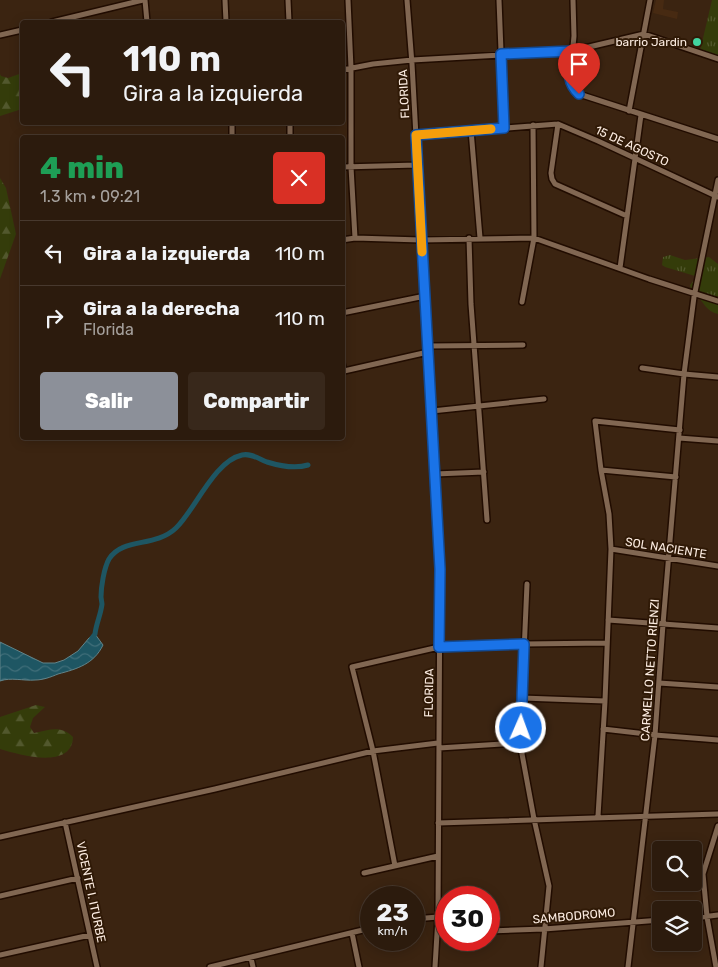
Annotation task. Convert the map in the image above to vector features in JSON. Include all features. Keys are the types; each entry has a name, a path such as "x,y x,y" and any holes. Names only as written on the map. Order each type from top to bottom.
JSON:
{"street":[{"path":"60,20 144,0 147,20"},
{"path":"225,0 226,20"},
{"path":"288,0 289,20"},
{"path":"348,0 351,68 351,166 355,238"},
{"name":"FLORIDA","path":"407,0 412,60 440,569 438,886"},
{"path":"499,0 504,128"},
{"path":"574,0 570,80 571,86 579,94 718,139"},
{"path":"629,111 650,0"},
{"path":"0,36 20,31"},
{"path":"345,69 412,60 572,51 644,34 718,59"},
{"path":"620,268 641,115"},
{"path":"558,124 551,173 555,184 627,216"},
{"name":"15 DE AGOSTO","path":"416,135 558,124 716,196"},
{"path":"522,302 534,238 532,125"},
{"path":"471,130 480,238"},
{"path":"345,167 418,165"},
{"name":"CARMELLO NETTO RIENZI","path":"628,967 655,736 684,374 694,294 718,180"},
{"path":"469,238 471,304 487,520"},
{"path":"345,240 534,238 718,301"},
{"path":"345,312 425,296"},
{"path":"345,371 428,349 523,345"},
{"path":"642,368 718,377"},
{"path":"432,411 544,399"},
{"path":"598,816 604,729 611,549 609,514 595,421 680,430"},
{"path":"679,438 718,441"},
{"path":"601,470 676,478"},
{"path":"435,474 484,472"},
{"name":"SOL NACIENTE","path":"611,549 718,566"},
{"path":"527,584 520,743 549,886 541,967"},
{"path":"608,620 718,628"},
{"path":"395,866 373,752 352,667 439,647 608,644"},
{"path":"660,683 718,687"},
{"path":"522,698 605,701"},
{"path":"604,729 655,736 718,740"},
{"path":"0,837 373,752 438,745 520,743"},
{"path":"438,823 534,818 718,814"},
{"name":"VICENTE I. ITURBE","path":"65,822 97,967"},
{"path":"716,967 703,874 718,826"},
{"path":"364,872 438,856"},
{"path":"0,896 78,878"},
{"path":"702,917 718,915"},
{"name":"SAMBODROMO","path":"500,931 652,920"},
{"path":"210,967 360,931"},
{"path":"352,933 360,967"},
{"path":"0,954 90,935"},
{"name":"FLORIDA","path":"435,967 436,951"},
{"path":"252,958 253,967"}],"shaded area":[{"path":"656,0 664,0 663,9 678,12 677,19 653,13"}],"green space":[{"path":"712,0 718,0 718,57 700,51"},
{"path":"0,74 8,78 20,74 20,110 0,116"},
{"path":"0,178 6,188 16,234 0,279"},
{"path":"670,255 685,260 709,257 718,264 718,314 708,309 691,288 690,285 695,276 662,265 663,257"},
{"path":"36,705 45,707 33,718 30,727 34,733 55,729 64,731 73,737 70,747 64,754 44,758 0,749 0,717"}],"water":[{"path":"95,634 103,645 95,657 84,665 47,678 0,681 0,642 43,663 55,663 64,660 78,651"}],"waterway":[{"path":"92,638 95,634 102,604 101,593 104,572 109,559 115,552 131,545 159,538 176,528 214,476 232,459 242,455 249,455 282,466 298,467 308,465"}],"slow traffic":[{"path":"422,252 416,135 491,129"}],"place":[{"name":"barrio Jardin","path":"697,42"}],"route":[{"path":"521,728 524,644 439,647 440,569 416,135 504,128 501,54 572,51 570,80 571,86 579,94"}]}
